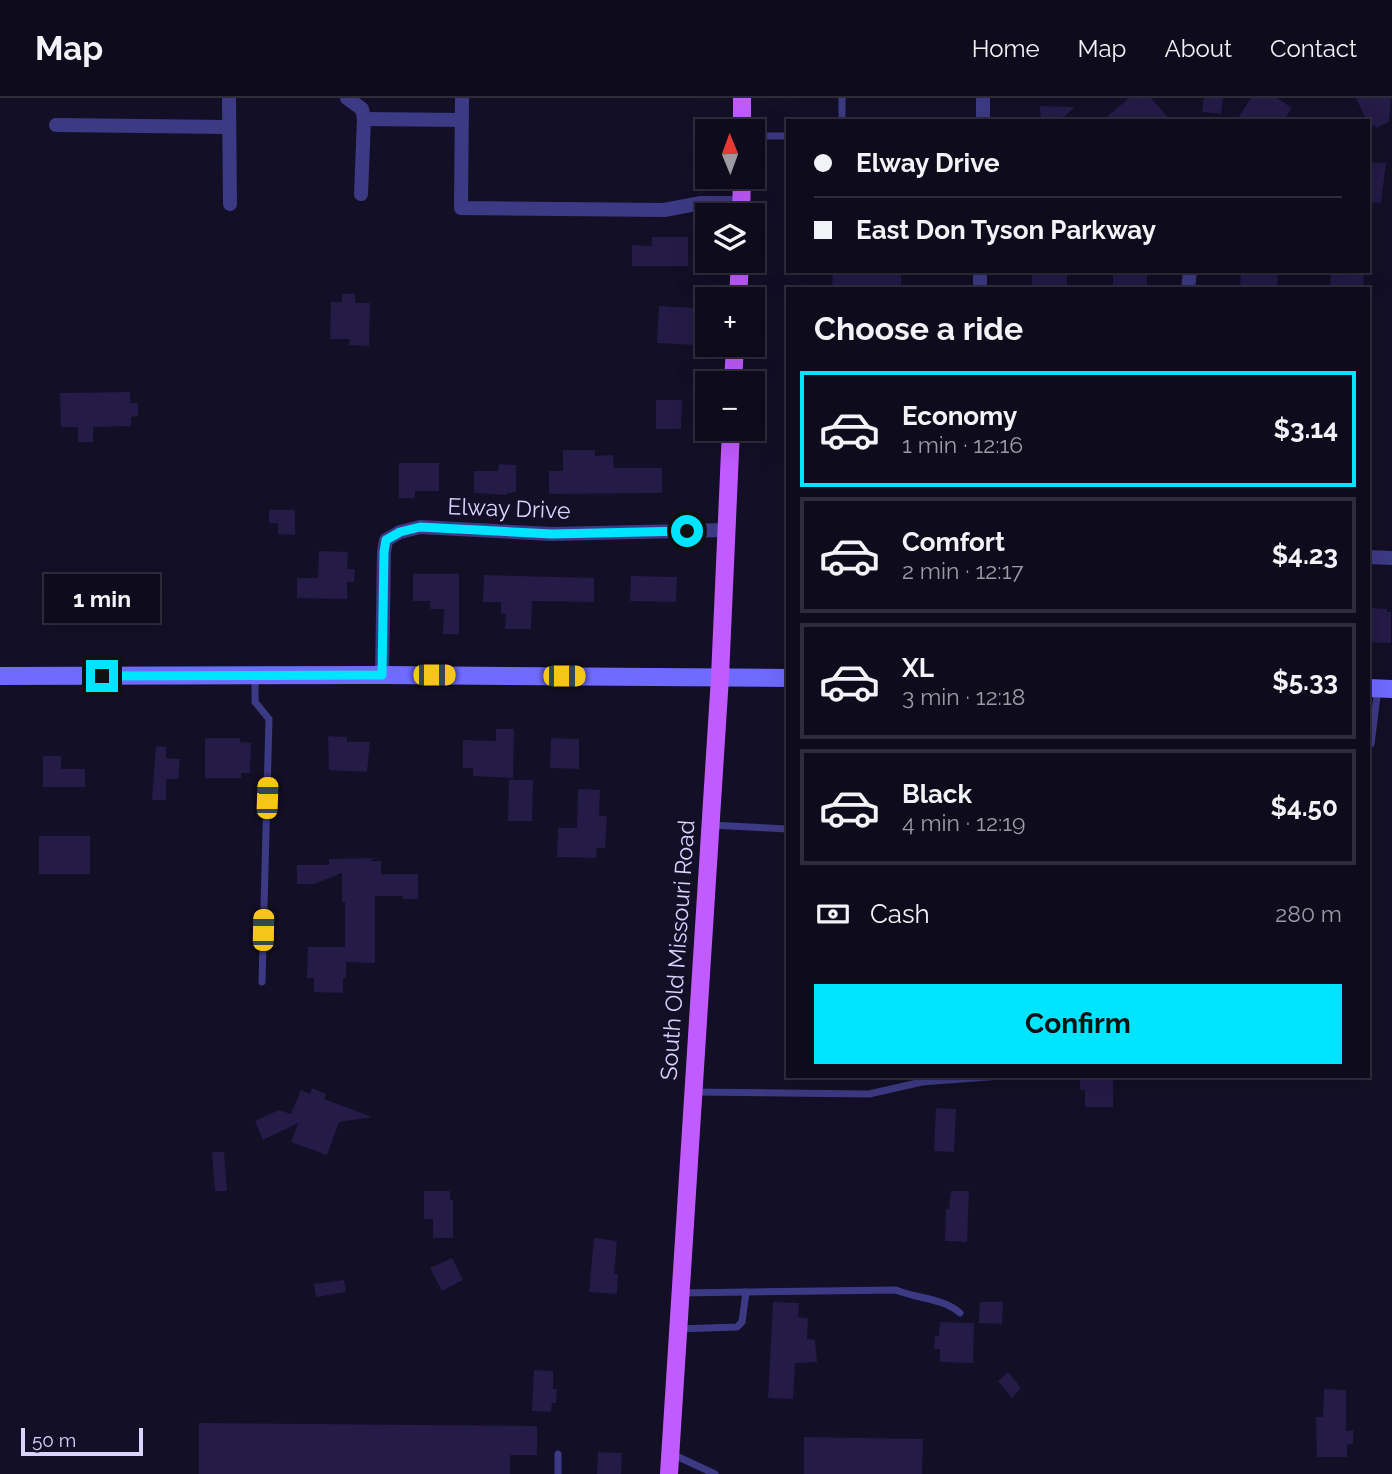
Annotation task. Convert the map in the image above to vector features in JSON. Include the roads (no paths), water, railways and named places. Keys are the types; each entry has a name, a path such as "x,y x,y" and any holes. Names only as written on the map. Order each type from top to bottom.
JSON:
{"main road":[{"path":"742,98 742,119"},
{"name":"South Old Missouri Road","path":"668,1474 720,677 730,441"},
{"path":"0,676 786,678"}],"street":[{"path":"229,98 230,204"},
{"path":"347,98 362,109 364,119 361,194"},
{"path":"462,98 461,208 664,210 695,204"},
{"path":"982,119 983,98"},
{"path":"364,119 462,120"},
{"path":"56,125 229,127"},
{"name":"Elway Drive","path":"382,675 384,552 386,540 400,532 420,527 552,534 726,530"},
{"path":"1370,557 1392,558"}],"lane":[{"path":"842,98 842,119"},
{"path":"765,136 786,136"},
{"path":"255,676 255,702 268,719 262,982"},
{"path":"1370,745 1380,688"},
{"path":"710,825 786,829"},
{"path":"692,1092 869,1094 922,1082 975,1078"},
{"path":"680,1293 896,1290 949,1303 960,1313"},
{"path":"678,1329 737,1327 742,1322 746,1293"},
{"path":"670,1453 715,1474"},
{"path":"558,1454 558,1474"}]}
